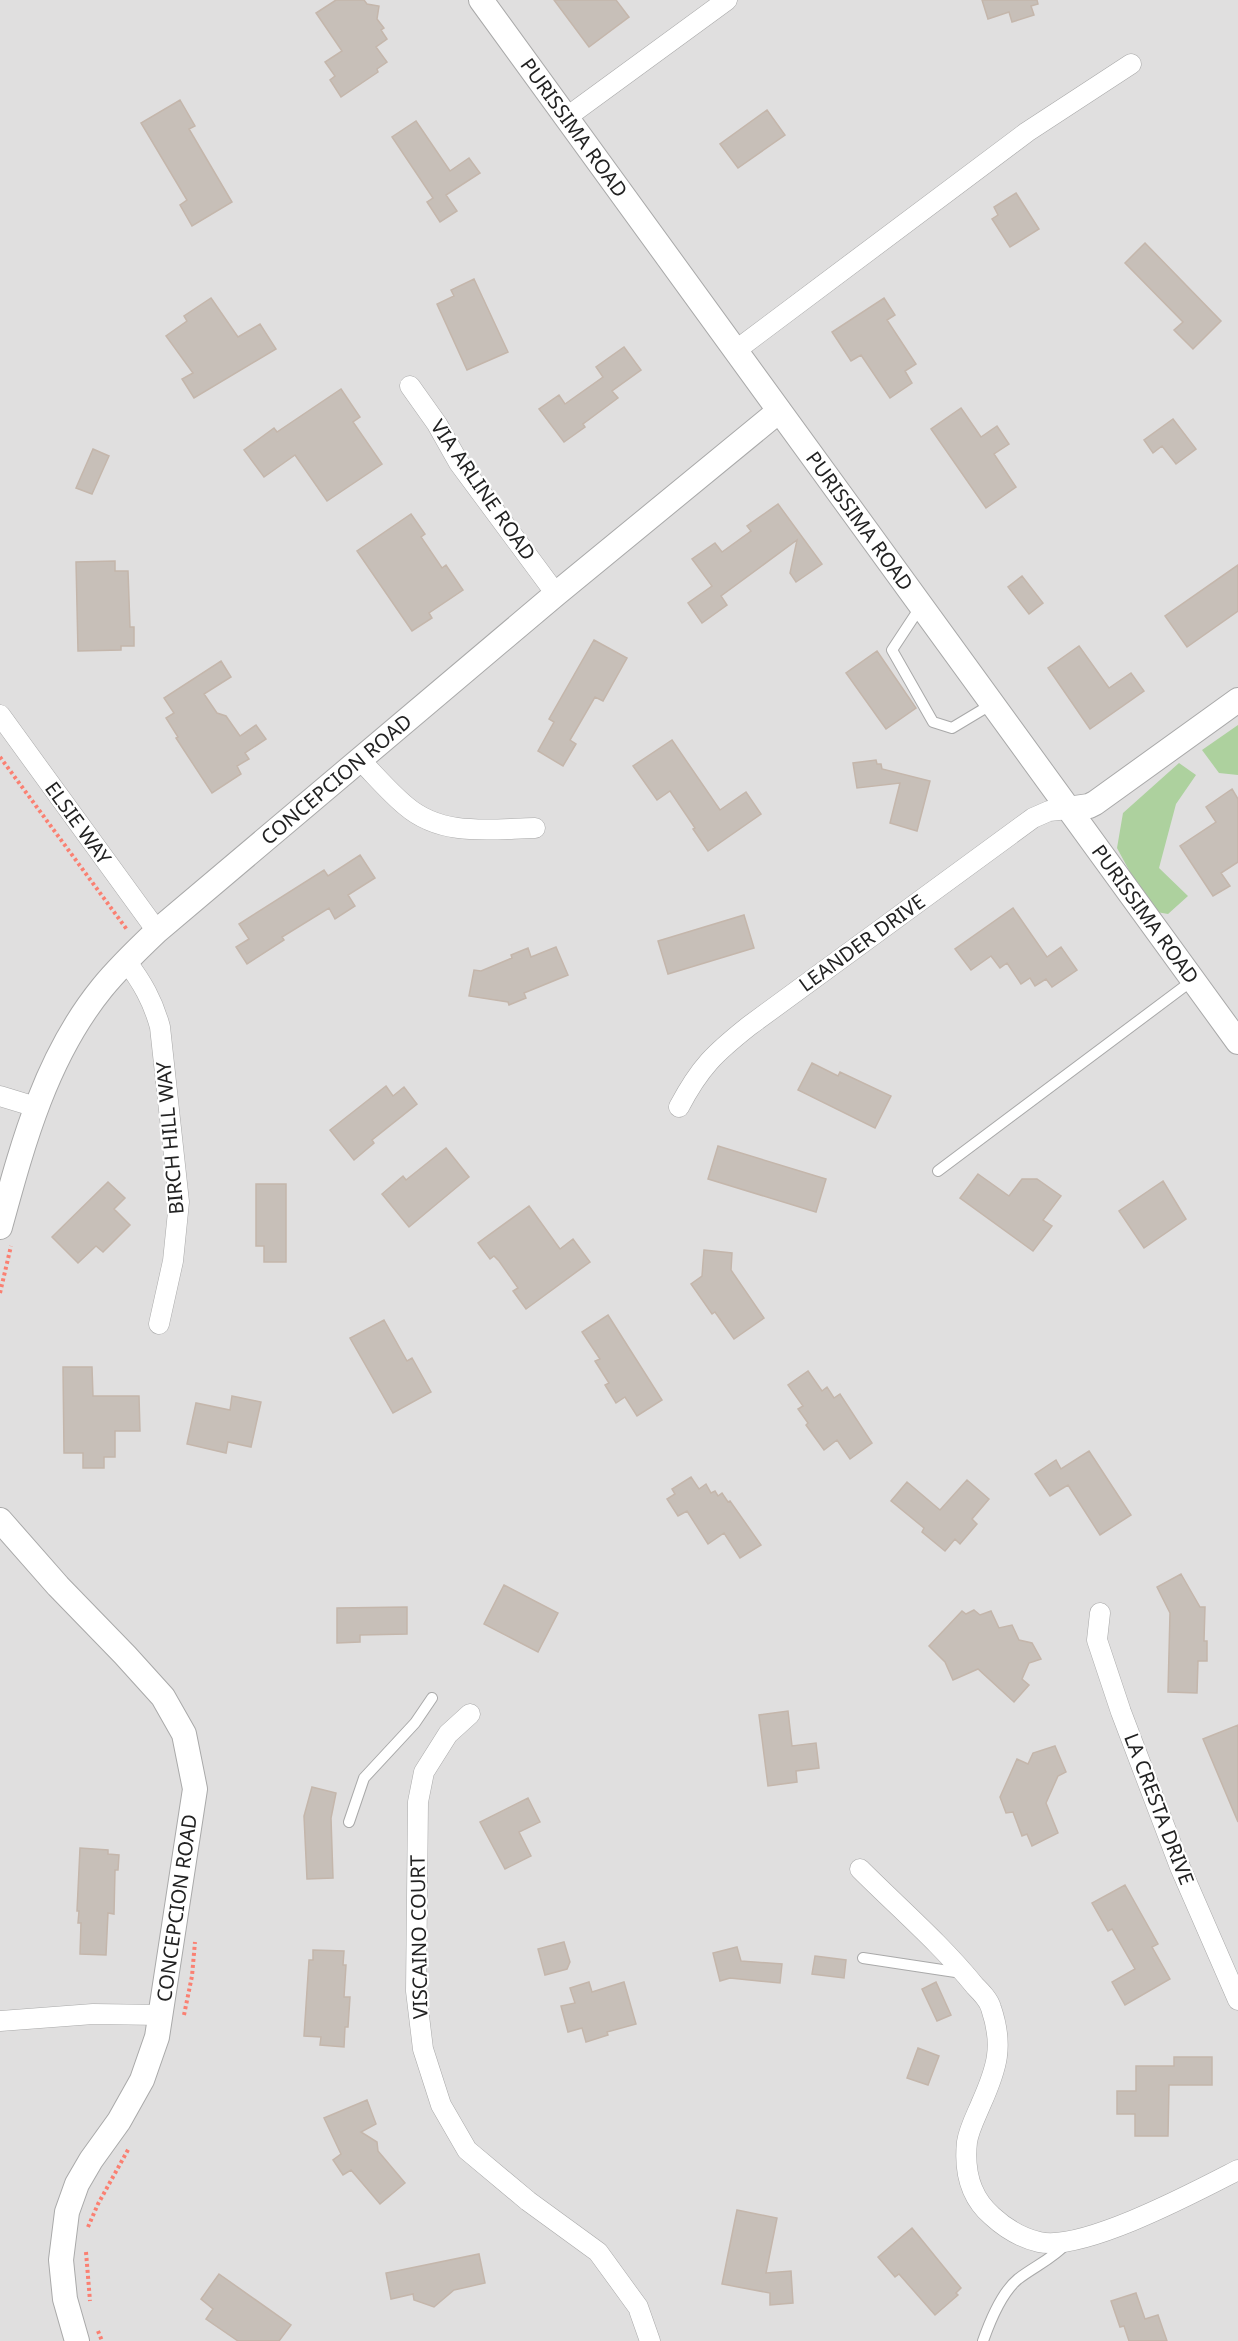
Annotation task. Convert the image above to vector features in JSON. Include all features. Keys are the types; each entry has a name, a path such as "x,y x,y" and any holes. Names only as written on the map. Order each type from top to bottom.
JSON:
{"street":[{"name":"PURISSIMA ROAD","path":"481,0 1238,1042"},
{"path":"567,117 727,0"},
{"path":"735,351 1027,132 1131,64"},
{"name":"VIA ARLINE ROAD","path":"410,386 437,424 464,470 556,594"},
{"name":"CONCEPCION ROAD","path":"6,1233 23,1142 52,1071 84,1013 141,947 556,594 779,411"},
{"path":"1068,809 1095,803 1238,700"},
{"name":"ELSIE WAY","path":"0,715 141,947"},
{"path":"360,760 406,807 425,819 449,828 535,828"},
{"name":"LEANDER DRIVE","path":"679,1107 702,1067 749,1026 1033,818 1049,811 1068,809"},
{"name":"BIRCH HILL WAY","path":"141,947 145,986 155,1005 160,1027 178,1202 172,1261 159,1324"},
{"path":"0,1096 36,1107"},
{"name":"CONCEPCION ROAD","path":"0,1520 58,1586 163,1697 184,1734 195,1790 173,2016 157,2037 142,2080 119,2121 77,2184 67,2212 61,2260 65,2299 77,2341"},
{"name":"LA CRESTA DRIVE","path":"1100,1613 1097,1640 1121,1712 1180,1868 1238,2000"},
{"name":"VISCAINO COURT","path":"470,1714 448,1734 424,1772 418,1802 416,1991 423,2049 441,2105 467,2150 528,2201 598,2252 638,2307 650,2341"},
{"path":"860,1869 965,1973 991,2004 1000,2040 993,2077 973,2121 967,2142 967,2175 972,2190 982,2207 1011,2231 1041,2242 1068,2242 1136,2219 1238,2170"},
{"path":"0,2021 93,2014 173,2016"}],"lane":[{"path":"921,606 892,650 933,722 952,728 992,704"},
{"path":"938,1171 1193,980"},
{"path":"349,1822 364,1778 415,1723 432,1698"},
{"path":"863,1958 965,1973"},
{"path":"983,2341 998,2305 1016,2281 1056,2255 1068,2242"}],"path":[{"path":"0,758 141,947"},
{"path":"0,1293 6,1233"},
{"path":"173,2016 192,1976 196,1932"},
{"path":"87,2230 98,2204 129,2147"},
{"path":"86,2247 90,2310"},
{"path":"94,2320 102,2341"}],"shaded area":[{"path":"0,0 1238,0 1238,2341 0,2341"}],"green space":[{"path":"1238,725 1238,775 1219,773 1202,750"},
{"path":"1179,763 1196,775 1176,804 1159,868 1188,896 1168,914 1151,911 1117,848 1123,813"}],"building":[{"path":"336,0 364,0 367,4 379,6 377,19 384,28 381,30 387,39 376,47 387,62 377,69 378,72 341,97 330,80 335,76 325,62 342,51 316,13"},
{"path":"554,0 616,0 629,17 589,47"},
{"path":"982,0 1037,0 1038,4 1031,6 1034,15 1012,22 1009,12 988,19"},
{"path":"180,100 195,126 189,129 232,202 192,226 180,205 187,200 141,123"},
{"path":"767,110 785,135 738,168 720,144"},
{"path":"416,121 450,171 469,158 480,173 446,195 457,211 440,222 427,202 433,198 392,137"},
{"path":"1016,193 1039,229 1010,247 992,219 998,215 994,207"},
{"path":"1145,243 1221,321 1193,349 1174,330 1183,322 1125,263"},
{"path":"474,279 508,352 467,370 437,304 454,296 451,290"},
{"path":"211,298 238,337 260,324 276,349 194,398 182,379 193,373 166,336 187,321 184,316"},
{"path":"884,298 895,315 887,320 916,364 905,371 912,383 890,398 861,355 851,361 832,332"},
{"path":"624,347 641,370 612,391 618,398 583,424 585,427 564,442 539,409 559,395 565,404 603,377 596,367"},
{"path":"341,389 360,417 353,422 382,464 327,501 295,455 264,477 244,450 274,428 277,432"},
{"path":"961,408 981,437 997,426 1009,444 994,454 1016,487 986,508 931,429"},
{"path":"1173,419 1196,449 1176,464 1162,446 1153,453 1144,440"},
{"path":"93,449 109,456 92,494 76,488"},
{"path":"778,504 822,564 796,582 790,573 797,540 721,596 727,605 702,623 688,603 712,586 692,559 715,543 722,552 751,531 747,526"},
{"path":"411,514 425,534 421,537 442,568 446,565 463,590 429,613 432,618 412,631 357,551"},
{"path":"115,561 115,571 128,571 130,627 134,627 134,646 121,646 121,650 78,651 76,562"},
{"path":"1238,565 1238,611 1187,647 1165,616"},
{"path":"1022,576 1043,603 1029,614 1008,587"},
{"path":"594,640 627,658 603,701 595,697 570,740 576,744 563,766 538,751 554,722 549,719"},
{"path":"1079,646 1109,688 1131,673 1144,691 1090,729 1048,668"},
{"path":"877,651 916,708 886,729 846,673"},
{"path":"221,661 231,677 204,694 217,713 226,716 240,736 256,725 266,739 245,753 249,759 237,766 241,774 212,793 176,738 178,737 166,718 174,713 164,698"},
{"path":"672,740 720,810 746,792 761,814 708,851 670,791 657,800 633,766"},
{"path":"876,760 877,764 881,764 882,769 930,781 917,831 890,823 900,783 857,788 853,763"},
{"path":"1232,789 1238,799 1238,862 1221,873 1230,886 1213,896 1180,846 1216,822 1206,807"},
{"path":"360,855 375,878 348,895 355,906 335,919 329,908 282,937 284,940 247,964 236,947 249,939 239,924 324,870 328,876"},
{"path":"1013,908 1047,957 1061,947 1077,970 1052,987 1046,979 1035,986 1030,978 1021,984 1007,963 1000,968 991,956 971,970 955,949"},
{"path":"744,915 754,948 668,974 658,941"},
{"path":"556,947 568,975 524,993 526,998 509,1005 508,1002 469,996 474,970 481,971 512,958 511,955 528,948 531,957"},
{"path":"812,1063 838,1076 840,1072 891,1096 875,1128 798,1090"},
{"path":"386,1086 393,1096 404,1087 417,1104 372,1140 374,1143 354,1160 330,1130"},
{"path":"718,1146 826,1179 816,1212 708,1179"},
{"path":"446,1148 469,1177 409,1227 382,1194 403,1176 406,1180"},
{"path":"978,1174 1009,1196 1022,1179 1037,1179 1061,1196 1043,1220 1052,1226 1033,1251 960,1198"},
{"path":"1163,1181 1186,1219 1144,1248 1119,1211"},
{"path":"108,1182 125,1198 114,1209 130,1225 103,1252 96,1246 78,1263 52,1237"},
{"path":"256,1184 286,1184 286,1262 264,1262 264,1246 256,1246"},
{"path":"529,1206 560,1249 573,1239 590,1262 526,1309 513,1291 518,1288 499,1261 494,1256 490,1259 478,1243"},
{"path":"704,1250 732,1253 731,1270 764,1318 734,1339 715,1312 712,1314 691,1284 702,1276"},
{"path":"608,1315 662,1400 637,1416 625,1397 616,1403 605,1385 609,1383 595,1361 600,1359 582,1332"},
{"path":"384,1320 407,1361 412,1358 431,1392 393,1413 350,1338"},
{"path":"63,1367 92,1367 93,1396 139,1396 140,1431 115,1431 115,1457 104,1457 104,1468 83,1468 83,1453 64,1453"},
{"path":"808,1371 822,1391 827,1387 834,1398 840,1394 872,1443 850,1459 837,1440 824,1450 806,1425 808,1423 798,1409 803,1406 788,1385"},
{"path":"232,1396 261,1402 251,1447 228,1442 226,1453 187,1444 196,1403 230,1410"},
{"path":"1089,1451 1131,1515 1100,1535 1068,1485 1050,1496 1035,1474 1056,1460 1061,1469"},
{"path":"691,1477 699,1489 706,1484 711,1493 715,1491 718,1496 722,1493 761,1545 740,1558 724,1533 708,1544 687,1511 678,1516 667,1499 675,1494 672,1489"},
{"path":"967,1480 989,1499 972,1519 977,1524 960,1544 955,1539 945,1551 922,1532 924,1528 891,1501 907,1482 940,1510"},
{"path":"1181,1574 1200,1607 1205,1607 1204,1641 1207,1641 1207,1661 1198,1661 1197,1693 1168,1692 1170,1613 1157,1587"},
{"path":"504,1585 558,1613 538,1652 484,1624"},
{"path":"407,1607 407,1634 360,1635 360,1642 337,1643 337,1608"},
{"path":"974,1610 980,1615 991,1611 999,1628 1012,1625 1019,1640 1032,1643 1041,1659 1029,1663 1022,1679 1029,1685 1014,1702 978,1669 953,1680 945,1662 929,1646 962,1611 966,1614"},
{"path":"788,1711 792,1746 816,1743 819,1768 796,1771 797,1782 768,1786 759,1715"},
{"path":"1238,1725 1238,1822 1203,1739"},
{"path":"1055,1746 1066,1772 1058,1776 1046,1803 1058,1833 1032,1846 1027,1834 1022,1836 1013,1812 1006,1813 1000,1797 1017,1759 1028,1764 1033,1753"},
{"path":"312,1787 336,1793 331,1818 333,1878 307,1879 304,1816"},
{"path":"528,1798 540,1822 519,1832 531,1856 505,1869 480,1822"},
{"path":"80,1848 108,1850 108,1854 119,1855 118,1870 115,1870 114,1914 108,1913 106,1955 80,1954 81,1923 78,1923 79,1911 77,1911"},
{"path":"1125,1885 1158,1944 1152,1947 1170,1979 1125,2005 1112,1982 1135,1969 1112,1929 1108,1931 1092,1903"},
{"path":"564,1942 570,1962 567,1969 545,1975 538,1949"},
{"path":"737,1947 741,1961 782,1964 780,1983 730,1978 720,1981 713,1953"},
{"path":"313,1950 344,1951 343,1965 346,1965 344,1997 350,1997 344,2047 320,2045 321,2037 304,2036 309,1960 313,1960"},
{"path":"815,1956 846,1960 844,1978 812,1974"},
{"path":"589,1982 592,1992 624,1982 636,2024 607,2032 608,2035 586,2042 582,2028 568,2032 561,2006 575,2003 570,1988"},
{"path":"936,1982 951,2015 937,2021 922,1989"},
{"path":"918,2048 939,2056 928,2085 907,2078"},
{"path":"1174,2057 1212,2057 1212,2085 1169,2085 1168,2136 1135,2136 1135,2114 1117,2114 1117,2091 1136,2091 1136,2066 1174,2066"},
{"path":"367,2100 376,2124 361,2132 377,2142 378,2151 405,2183 380,2204 351,2170 343,2175 333,2160 341,2154 324,2118"},
{"path":"737,2210 777,2218 766,2273 791,2271 793,2303 770,2305 770,2293 722,2284"},
{"path":"912,2228 961,2288 956,2293 958,2295 935,2315 899,2274 895,2277 878,2257"},
{"path":"479,2254 485,2283 454,2290 434,2307 414,2300 413,2294 391,2299 386,2273"},
{"path":"219,2274 291,2325 279,2341 238,2341 206,2319 213,2309 201,2299"},
{"path":"1136,2293 1145,2319 1158,2315 1167,2341 1129,2341 1124,2326 1120,2327 1111,2301"}]}
